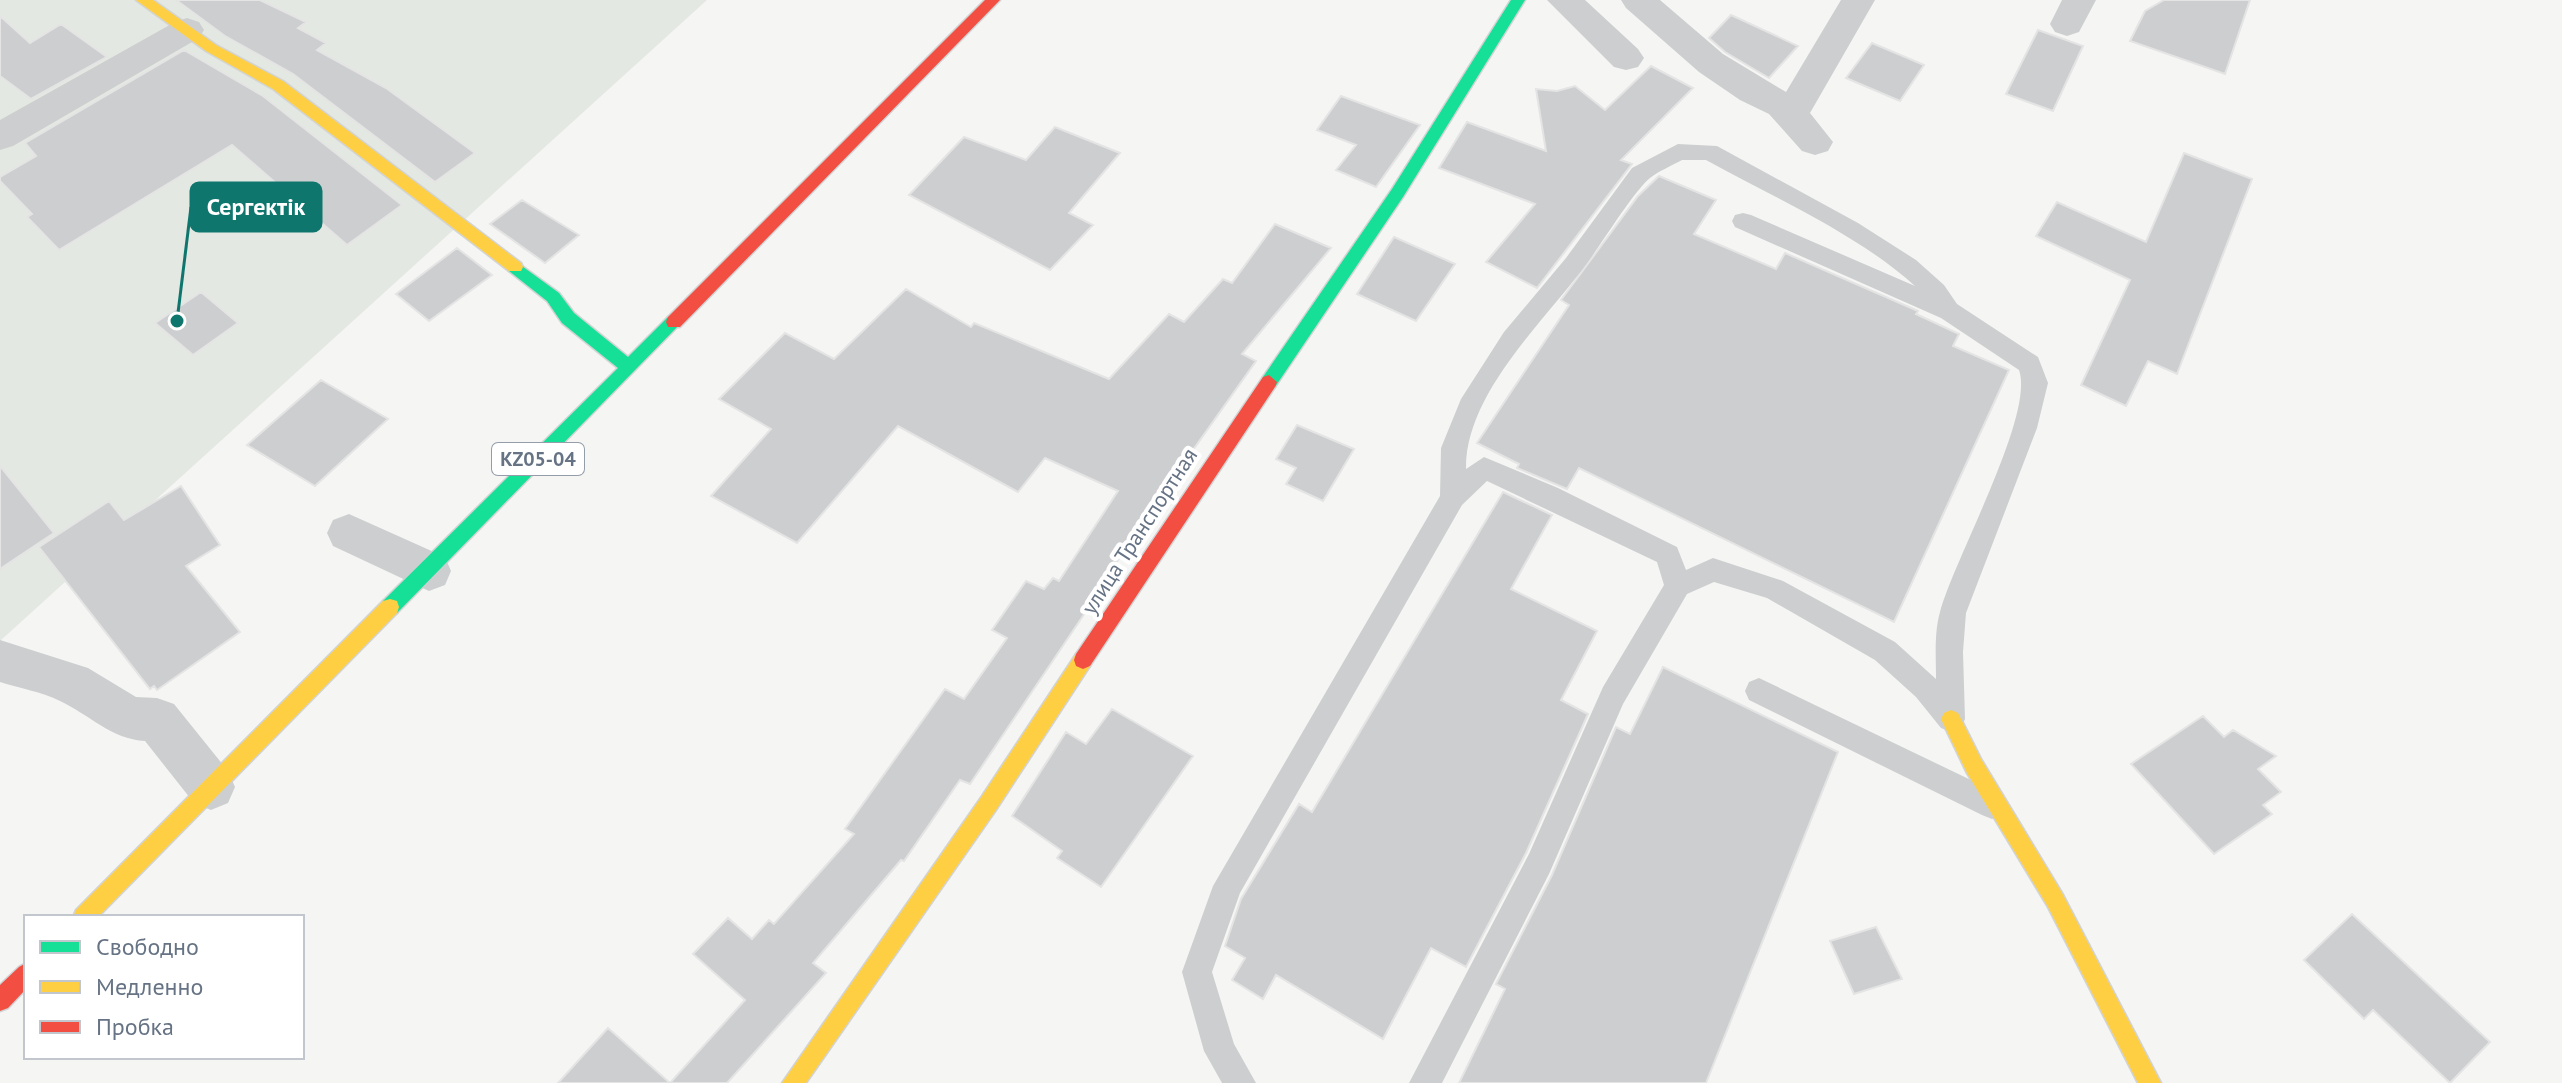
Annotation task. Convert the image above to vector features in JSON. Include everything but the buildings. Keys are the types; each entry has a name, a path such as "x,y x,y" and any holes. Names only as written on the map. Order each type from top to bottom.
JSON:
{"street":[{"path":"143,0 211,48 278,85 553,297 568,318 627,366"},
{"name":"KZ05-04","path":"85,915 993,0"},
{"name":"улица Транспортная","path":"793,1083 989,803 1230,437 1338,286 1438,132 1518,0"},
{"path":"1564,0 1626,58"},
{"path":"1638,0 1711,63 1753,91 1782,105 1815,142"},
{"path":"1782,105 1800,103 1858,0"},
{"path":"0,137 187,30"},
{"path":"349,533 429,571"},
{"path":"0,661 72,683 129,718 157,720 211,787"},
{"path":"1951,719 1974,766 2055,900 2150,1083"},
{"path":"0,1000 24,976"}],"lane":[{"path":"1453,497 1453,448 1470,406 1512,339 1574,264 1640,174 1678,152 1709,152 1850,229 1908,266 1936,291 1949,311"},
{"path":"1743,221 1949,311 2029,364 2036,383 2025,428 1953,613 1949,652 1951,719"},
{"path":"1453,448 1484,468 1549,496 1668,555 1774,589 1885,651 1926,688 1951,719"},
{"path":"1240,1083 1220,1051 1197,972 1228,886 1453,497 1484,468"},
{"path":"1668,555 1678,586"},
{"path":"1425,1083 1539,864 1613,696 1678,586 1713,570"},
{"path":"1759,691 1999,808"}],"shaded area":[{"path":"0,0 707,0 0,641"}],"traffic: fast":[{"path":"1269,382 1397,193 1518,0"},
{"path":"515,267 553,297 568,318 627,366"},
{"path":"390,607 674,322"}],"traffic: slow":[{"path":"143,0 211,48 278,85 515,267"},
{"path":"85,915 390,607"},
{"path":"793,1083 989,803 1083,660"},
{"path":"1951,719 1974,766 2055,900 2150,1083"}],"traffic: jam":[{"path":"674,322 993,0"},
{"path":"1083,660 1269,382"},
{"path":"0,1000 24,976"}],"place":[{"name":"Сергектік","path":"177,321"}]}
